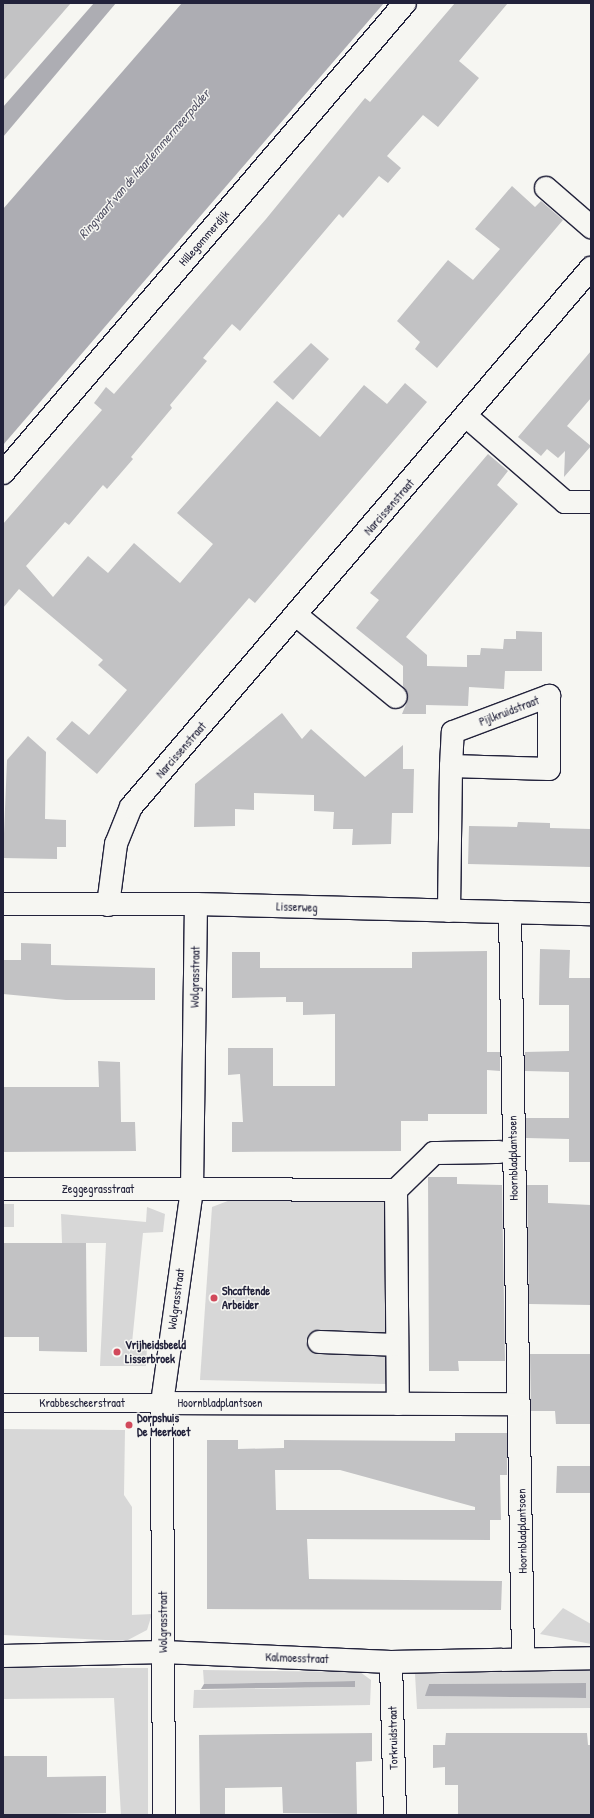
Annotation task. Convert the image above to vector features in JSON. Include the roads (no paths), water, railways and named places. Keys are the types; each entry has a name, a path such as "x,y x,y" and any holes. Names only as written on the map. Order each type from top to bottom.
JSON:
{"street":[{"name":"Hillegommerdijk","path":"3,473 405,3"},
{"path":"546,188 591,227"},
{"name":"Narcissenstraat","path":"108,905 116,844 131,808 467,417 591,268"},
{"path":"467,417 565,502 591,502"},
{"path":"296,615 396,697"},
{"name":"Pijlkruidstraat","path":"449,911 451,766 453,732 549,696 549,769 451,766"},
{"name":"Lisserweg","path":"3,904 196,904 591,914"},
{"name":"Wolgrasstraat","path":"164,1815 162,1403 192,1189 196,904"},
{"name":"Hoornbladplantsoen","path":"510,912 523,1658"},
{"name":"Hoornbladplantsoen","path":"396,1190 434,1153 499,1152"},
{"name":"Zeggegrasstraat","path":"3,1189 192,1189"},
{"path":"192,1189 396,1190 396,1344 398,1404"},
{"path":"319,1342 396,1344"},
{"name":"Krabbescheerstraat","path":"3,1403 162,1403"},
{"name":"Hoornbladplantsoen","path":"162,1403 519,1404"},
{"name":"Kalmoesstraat","path":"3,1656 163,1652 391,1662 523,1658 591,1658"},
{"name":"Torkruidstraat","path":"391,1662 394,1815"}],"water":[{"path":"94,3 116,3 3,137 3,107"},
{"name":"Ringvaart van de Haarlemmermeerpolder","path":"182,3 384,3 3,445 3,209"},
{"path":"355,1681 355,1687 201,1689 204,1684"},
{"path":"586,1683 586,1698 425,1696 429,1684"}],"place":[{"name":"Shcaftende Arbeider","path":"214,1298"},
{"name":"Vrijheidsbeeld Lisserbroek","path":"117,1352"},
{"name":"Dorpshuis De Meerkoet","path":"129,1425"}]}
